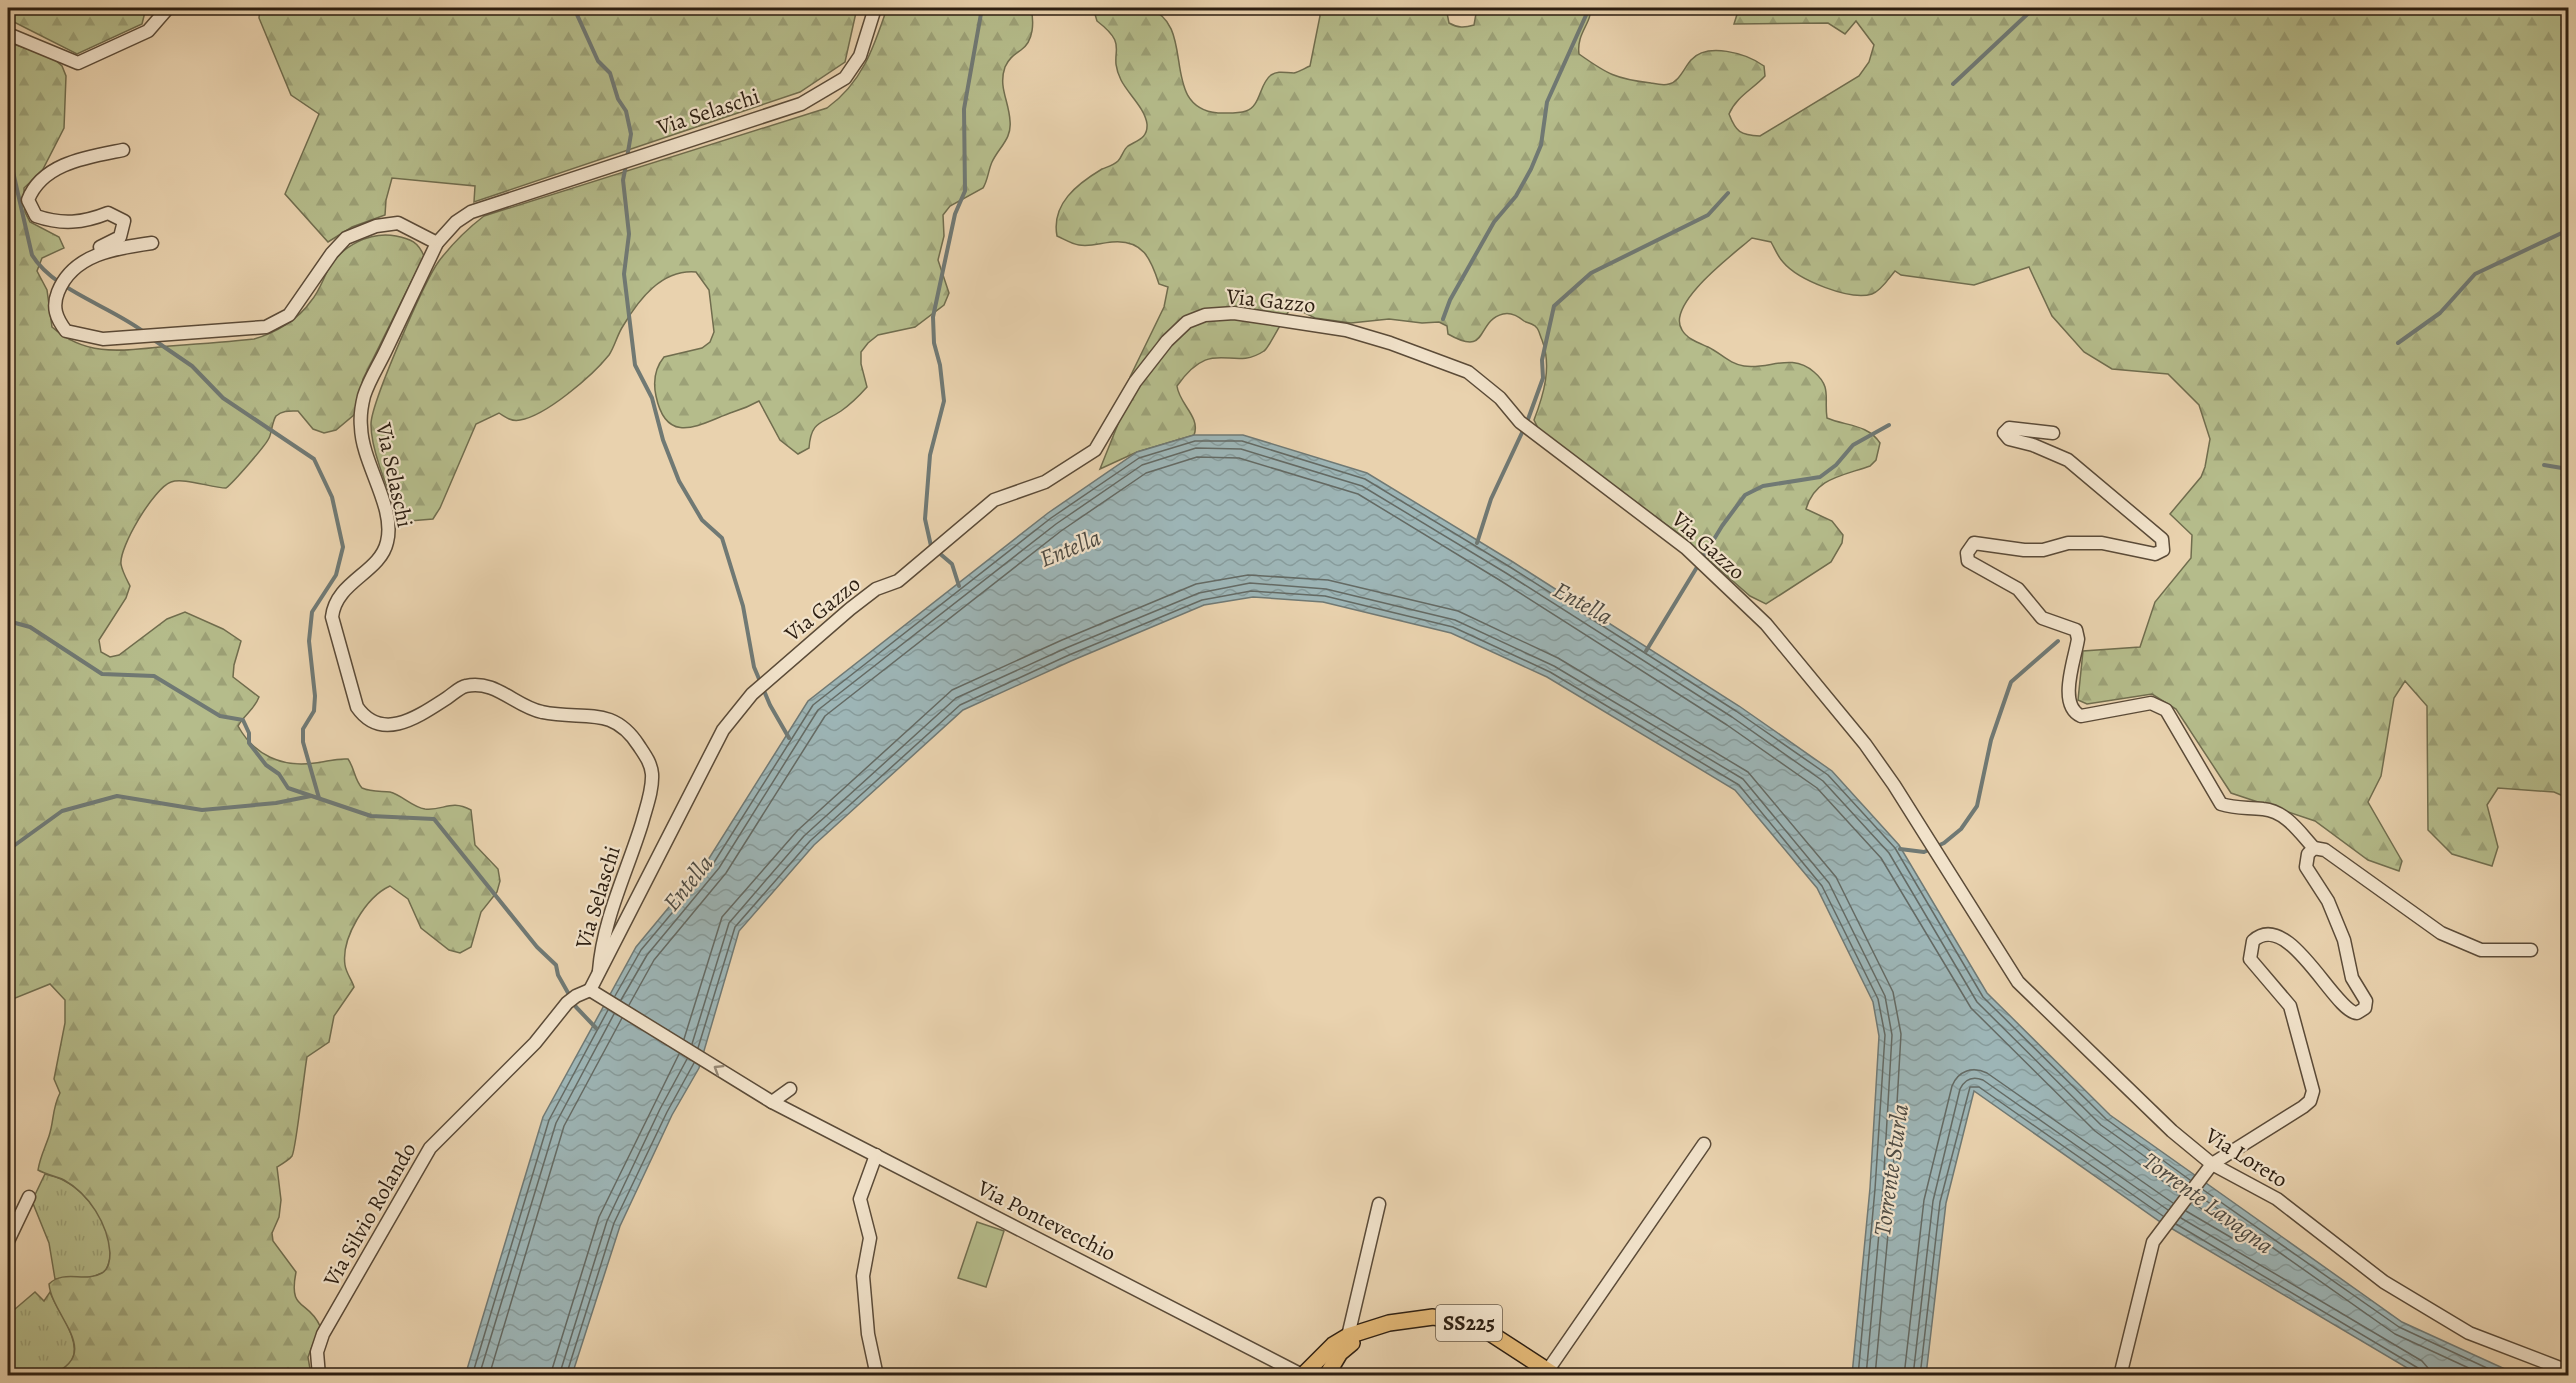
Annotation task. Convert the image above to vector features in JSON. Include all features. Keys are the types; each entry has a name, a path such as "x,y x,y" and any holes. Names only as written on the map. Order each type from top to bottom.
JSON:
{"main road":[{"name":"SS225","path":"1307,1371 1334,1345 1348,1336 1407,1320 1433,1317 1479,1326 1552,1373"},
{"name":"SS225","path":"1307,1371 1321,1368 1329,1374 1340,1353 1368,1329"}],"street":[{"path":"8,34 78,63 148,31 168,8"},
{"name":"Via Selaschi","path":"598,975 607,922 637,838 652,775 650,761 631,734 611,718 540,712 486,686 465,686 422,714 390,726 373,723 365,718 357,707 333,625 333,606 341,593 382,553 387,543 389,530 363,445 360,427 364,396 437,243 456,222 471,212 801,104 845,78 860,56 875,8"},
{"path":"80,264 83,255 120,237 124,221 108,213 83,222 51,221 36,216 28,200 34,184 65,164 123,150"},
{"path":"152,243 117,248 80,264 64,276 55,300 58,321 66,331 103,339 266,327 289,315 332,253 346,238 376,226 398,223 437,243"},
{"name":"Via Gazzo","path":"593,993 598,975 723,730 752,694 850,609 876,589 898,581 994,500 1045,482 1095,450 1135,382 1167,341 1187,322 1205,315 1234,313 1346,330 1451,363 1479,380 1500,398 1520,422 1686,548 1766,624 1865,744 1947,870"},
{"path":"2054,433 2009,428 2004,432 2006,438 2033,445 2068,460 2085,472 2162,539 2163,550 2155,554 2102,543 2068,543 2043,550 2024,550 1974,543 1966,553 1968,561 2018,589 2042,618 2076,630 2078,639 2068,695 2069,705 2074,713 2081,716 2151,703 2166,710 2222,804 2232,808 2264,809 2277,812 2314,848 2325,849 2441,933 2463,944 2481,950 2531,950"},
{"path":"2120,1376 2153,1242 2161,1229 2208,1167 2310,1101 2313,1091 2289,1006 2250,959 2253,941 2264,934 2277,935 2323,977 2348,1011 2357,1013 2365,1008 2366,1001 2352,978 2344,940 2328,901 2306,867 2308,854 2314,848"},
{"name":"Via Loreto","path":"1947,870 2018,982 2208,1167 2277,1200 2384,1282 2469,1333 2568,1371"},
{"name":"Via Pontevecchio","path":"593,993 770,1101 1307,1371"},
{"name":"Via Silvio Rolando","path":"319,1376 317,1352 323,1334 430,1148 535,1043 567,1003 576,996 593,993"},
{"path":"770,1101 789,1089"},
{"path":"1552,1373 1704,1144"},
{"path":"876,1155 860,1199 870,1238 863,1276 868,1334 877,1376"},
{"path":"8,1240 29,1197"},
{"path":"1348,1336 1379,1204"}],"green space":[{"path":"1143,7 1163,17 1172,31 1182,82 1188,96 1200,107 1218,113 1228,113 1243,112 1255,105 1264,84 1274,73 1294,73 1310,66 1320,16 1319,8 1446,8 1449,23 1464,27 1474,25 1477,8 1590,8 1589,18 1580,40 1579,54 1605,71 1620,77 1667,85 1676,81 1691,60 1698,55 1716,51 1727,51 1747,57 1764,66 1765,76 1740,98 1729,114 1737,129 1748,135 1760,136 1859,76 1869,62 1874,45 1856,21 1845,34 1828,23 1734,24 1739,8 2568,8 2568,798 2554,792 2498,788 2487,805 2498,847 2492,866 2452,854 2428,830 2427,706 2405,681 2394,698 2381,776 2368,802 2402,861 2399,871 2368,860 2315,821 2231,793 2176,709 2152,694 2087,704 2078,700 2083,651 2140,647 2155,602 2191,558 2192,535 2170,514 2201,477 2210,439 2199,405 2168,374 2112,369 2084,352 2052,316 2029,267 1974,285 1901,275 1895,271 1882,287 1872,294 1851,294 1838,292 1800,276 1781,260 1771,242 1752,238 1692,293 1679,319 1682,330 1687,336 1739,365 1753,367 1788,362 1805,366 1820,377 1823,383 1826,393 1827,418 1863,429 1880,443 1876,460 1870,466 1823,484 1810,499 1806,509 1832,521 1843,535 1842,543 1831,562 1766,604 1750,596 1678,533 1570,456 1538,428 1534,420 1546,380 1545,350 1537,328 1512,314 1503,314 1494,318 1488,323 1481,336 1470,342 1448,334 1447,326 1439,322 1422,323 1389,319 1351,323 1315,318 1299,310 1289,311 1264,351 1242,359 1212,358 1201,362 1177,386 1181,399 1195,422 1194,435 1137,452 1100,469 1120,419 1130,377 1164,307 1168,287 1159,284 1153,266 1138,247 1123,242 1074,244 1057,236 1058,214 1068,196 1084,181 1116,162 1128,146 1142,138 1147,129 1143,112 1121,80 1117,70 1116,44 1113,37 1097,21 1094,11 1097,8"},
{"path":"8,8 146,8 142,24 77,54 8,19"},
{"path":"260,8 857,8 845,62 800,92 474,202 475,186 392,178 386,200 385,215 352,227 328,242 285,194 319,114 291,95 259,18"},
{"path":"887,8 1031,8 1032,31 1025,46 1008,61 1005,67 1003,81 1009,114 1009,133 992,162 985,185 950,206 943,215 944,236 938,260 949,293 944,305 915,327 878,335 868,343 861,352 861,364 867,387 845,408 815,427 809,448 798,454 780,440 759,401 687,428 677,427 668,422 661,412 656,396 655,375 661,361 664,357 702,348 710,342 714,332 709,290 696,272 684,272 662,281 644,296 621,329 609,355 581,383 555,403 531,417 520,420 511,420 499,413 476,424 440,508 433,519 409,521 399,517 374,447 371,425 373,413 388,369 422,292 439,261 454,243 484,216 827,108 858,76 872,50"},
{"path":"8,42 53,58 62,66 66,76 64,128 42,171 24,188 25,212 30,222 59,237 64,248 42,258 37,271 47,290 52,327 66,337 80,344 108,350 254,339 278,329 300,314 316,294 335,260 341,253 358,242 386,235 406,238 419,247 424,256 363,379 355,414 336,430 324,433 313,429 298,411 281,413 275,418 267,442 226,488 176,481 171,482 156,495 131,532 122,556 123,572 130,586 126,598 99,640 101,652 110,657 119,655 167,619 185,612 223,629 241,641 233,677 259,697 238,726 252,745 270,757 291,763 303,764 348,759 362,788 390,792 425,809 458,805 471,810 475,845 498,869 500,881 497,892 481,912 471,947 460,953 449,950 421,928 408,899 390,886 372,899 351,931 345,954 345,965 354,987 334,1016 329,1042 307,1057 294,1151 291,1157 277,1167 281,1200 279,1217 272,1233 273,1241 296,1272 294,1285 297,1300 320,1326 308,1357 311,1375 51,1375 66,1366 73,1356 74,1345 49,1284 61,1277 89,1277 102,1273 108,1267 110,1253 101,1221 89,1202 64,1180 38,1170 60,1093 54,1079 65,1023 65,1000 50,984 8,1001"},
{"path":"45,1174 61,1179 74,1187 94,1207 102,1220 110,1247 110,1260 105,1272 92,1277 55,1279 49,1243 32,1201"},
{"path":"977,1222 1004,1231 986,1287 958,1278"},
{"path":"35,1292 44,1301 50,1292 69,1329 74,1345 73,1357 68,1366 59,1371 48,1374 8,1375 8,1315"}],"water":[{"path":"1194,435 1243,435 1367,473 1513,562 1739,706 1832,771 1899,845 1987,993 2110,1115 2402,1322 2518,1375 2419,1375 2159,1221 1974,1091 1946,1203 1926,1375 1852,1375 1870,1188 1879,1036 1873,1002 1817,888 1735,790 1547,677 1451,633 1323,602 1253,597 1204,605 963,710 814,845 739,931 699,1068 672,1115 620,1226 572,1375 465,1376 543,1117 636,947 708,860 808,701 1048,513 1137,452"}],"waterway":[{"path":"574,8 598,61 610,73 618,99 626,111 631,134 627,158"},
{"path":"959,586 952,564 931,546 925,519 930,455 944,401 940,365 934,343 933,317 955,214 965,191 964,109 982,8"},
{"path":"1953,84 2034,8"},
{"path":"1443,319 1450,300 1494,222 1516,196 1531,169 1541,145 1547,102 1587,13"},
{"path":"8,57 10,152"},
{"path":"8,150 32,255 41,267 68,288 144,332"},
{"path":"626,165 623,180 629,234 624,274 635,365 652,398 663,440 679,481 702,520 722,538 743,606 754,667 770,705 789,738"},
{"path":"1477,543 1491,499 1527,422 1543,378 1542,360 1554,306 1591,273 1708,215 1728,193"},
{"path":"2398,343 2440,313 2475,274 2568,230"},
{"path":"154,340 192,366 223,398 314,459 332,497 343,547 336,575 312,612 309,641 315,696 314,711 303,729 303,742 319,798"},
{"path":"1646,651 1722,526 1745,495 1763,486 1820,477 1836,465 1853,445 1889,425"},
{"path":"2544,465 2568,469"},
{"path":"8,621 30,627 102,674 154,676 220,716 243,720 249,733 249,743 266,765 279,774 288,788 371,816 434,819 537,947 556,965 558,975 576,1007 596,1028"},
{"path":"1900,849 1924,852 1944,843 1961,829 1977,806 1991,740 2011,682 2058,641"},
{"path":"8,850 62,811 117,796 202,810 276,803 311,796"}],"water label":[{"name":"Entella","path":"1070,548"},
{"name":"Entella","path":"1583,603"},
{"name":"Entella","path":"688,883"},
{"name":"Torrente Sturla","path":"1891,1170"},
{"name":"Torrente Lavagna","path":"2208,1203"}]}
